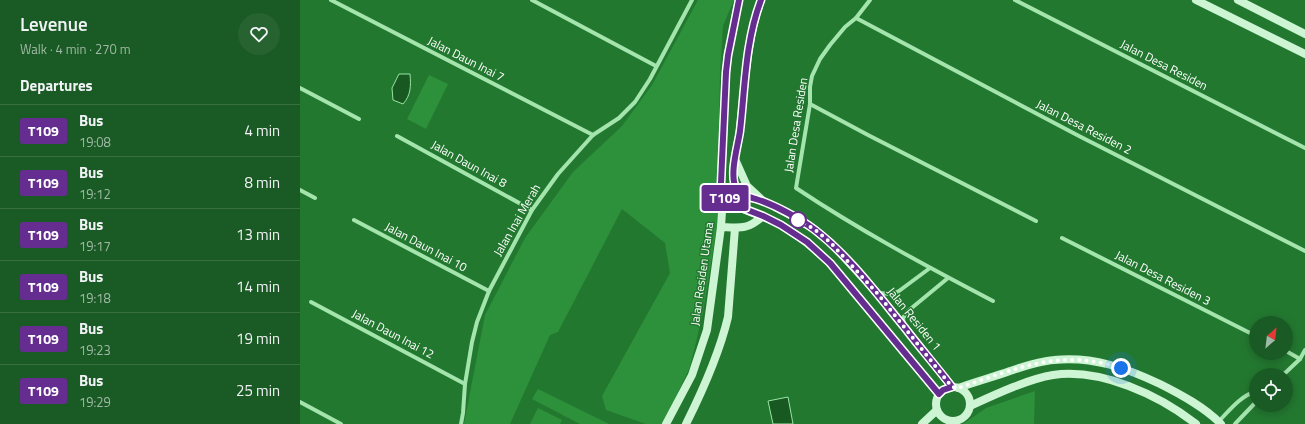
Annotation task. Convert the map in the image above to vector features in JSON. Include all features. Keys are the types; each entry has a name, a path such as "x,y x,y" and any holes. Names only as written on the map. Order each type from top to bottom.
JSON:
{"street":[{"name":"Jalan Daun Inai 7","path":"331,0 592,135"},
{"path":"532,0 656,66"},
{"name":"Jalan Inai Merah","path":"461,424 464,413 465,384 477,322 489,291 532,210 558,174 592,135 627,112 643,90 692,0"},
{"name":"Jalan Residen Utama","path":"666,424 692,375 707,330 721,227 723,195 721,183 726,72 739,0"},
{"path":"761,0 757,10 747,58 740,132 735,158 733,181 736,189 723,195 732,204 781,225 807,242 830,263 939,394"},
{"name":"Jalan Desa Residen","path":"870,0 856,18 845,26 820,59 812,76 810,87 810,104 796,188 854,226 993,301"},
{"name":"Jalan Desa Residen","path":"1015,0 1305,148"},
{"path":"1196,0 1305,53"},
{"path":"1238,0 1305,34"},
{"name":"Jalan Desa Residen 2","path":"856,18 1079,136 1305,251"},
{"path":"300,88 359,119"},
{"path":"810,104 1036,221"},
{"name":"Jalan Daun Inai 8","path":"397,136 532,210"},
{"path":"735,158 747,186 762,200"},
{"name":"Jalan Residen 1","path":"736,189 743,194 762,200 814,229 838,251 877,293 904,328 955,387"},
{"path":"300,190 315,198"},
{"path":"721,227 746,227 753,225 763,216"},
{"name":"Jalan Daun Inai 10","path":"354,220 489,291"},
{"path":"686,424 706,382 725,332 728,317 735,228"},
{"name":"Jalan Desa Residen 3","path":"1062,238 1249,332"},
{"path":"877,293 892,294 930,268"},
{"path":"904,328 903,318 907,313 948,278"},
{"name":"Jalan Daun Inai 12","path":"311,302 465,384"},
{"path":"1290,368 1300,359 1305,350"},
{"path":"1293,355 1300,359"},
{"path":"955,387 967,394 970,406 966,416 962,419 949,423 942,418 936,410 936,399 943,390 1036,363 1054,360 1084,359 1109,364 1133,372 1194,402 1220,423 1240,401 1249,395"},
{"path":"970,406 1038,379 1053,375 1084,375 1126,385 1149,394 1171,406 1196,424"},
{"path":"300,402 341,424"},
{"path":"1235,424 1249,409"},
{"path":"922,424 936,410"}],"shaded area":[{"path":"698,0 734,0 723,26 720,74 717,226 703,313 690,367 663,424 646,424 606,410 602,396 670,273 665,243 622,209 558,332 550,335 510,424 464,424 485,315 525,238 573,172 622,126 652,85"},
{"path":"399,74 410,74 410,90 408,97 403,104 393,100 392,88"},
{"path":"429,75 448,84 426,129 407,119"},
{"path":"538,389 609,424 580,424 532,399"},
{"path":"1035,391 1034,424 963,424 986,408"},
{"path":"788,397 793,424 773,424 768,401"},
{"path":"538,408 562,420 560,424 530,424"}],"bus line":[{"name":"T109","path":"739,0 726,72 721,183 723,195 732,204 763,216 794,233 807,242 830,263 939,394 943,390 952,387 877,293 830,242 814,229 790,215 762,200 743,194 736,189 733,181 735,158 740,132 747,58 757,10 761,0"}],"route":[{"path":"798,220 814,229 830,242 842,255 877,293 952,387 958,388 1036,363 1054,360 1084,359 1121,368"}]}
